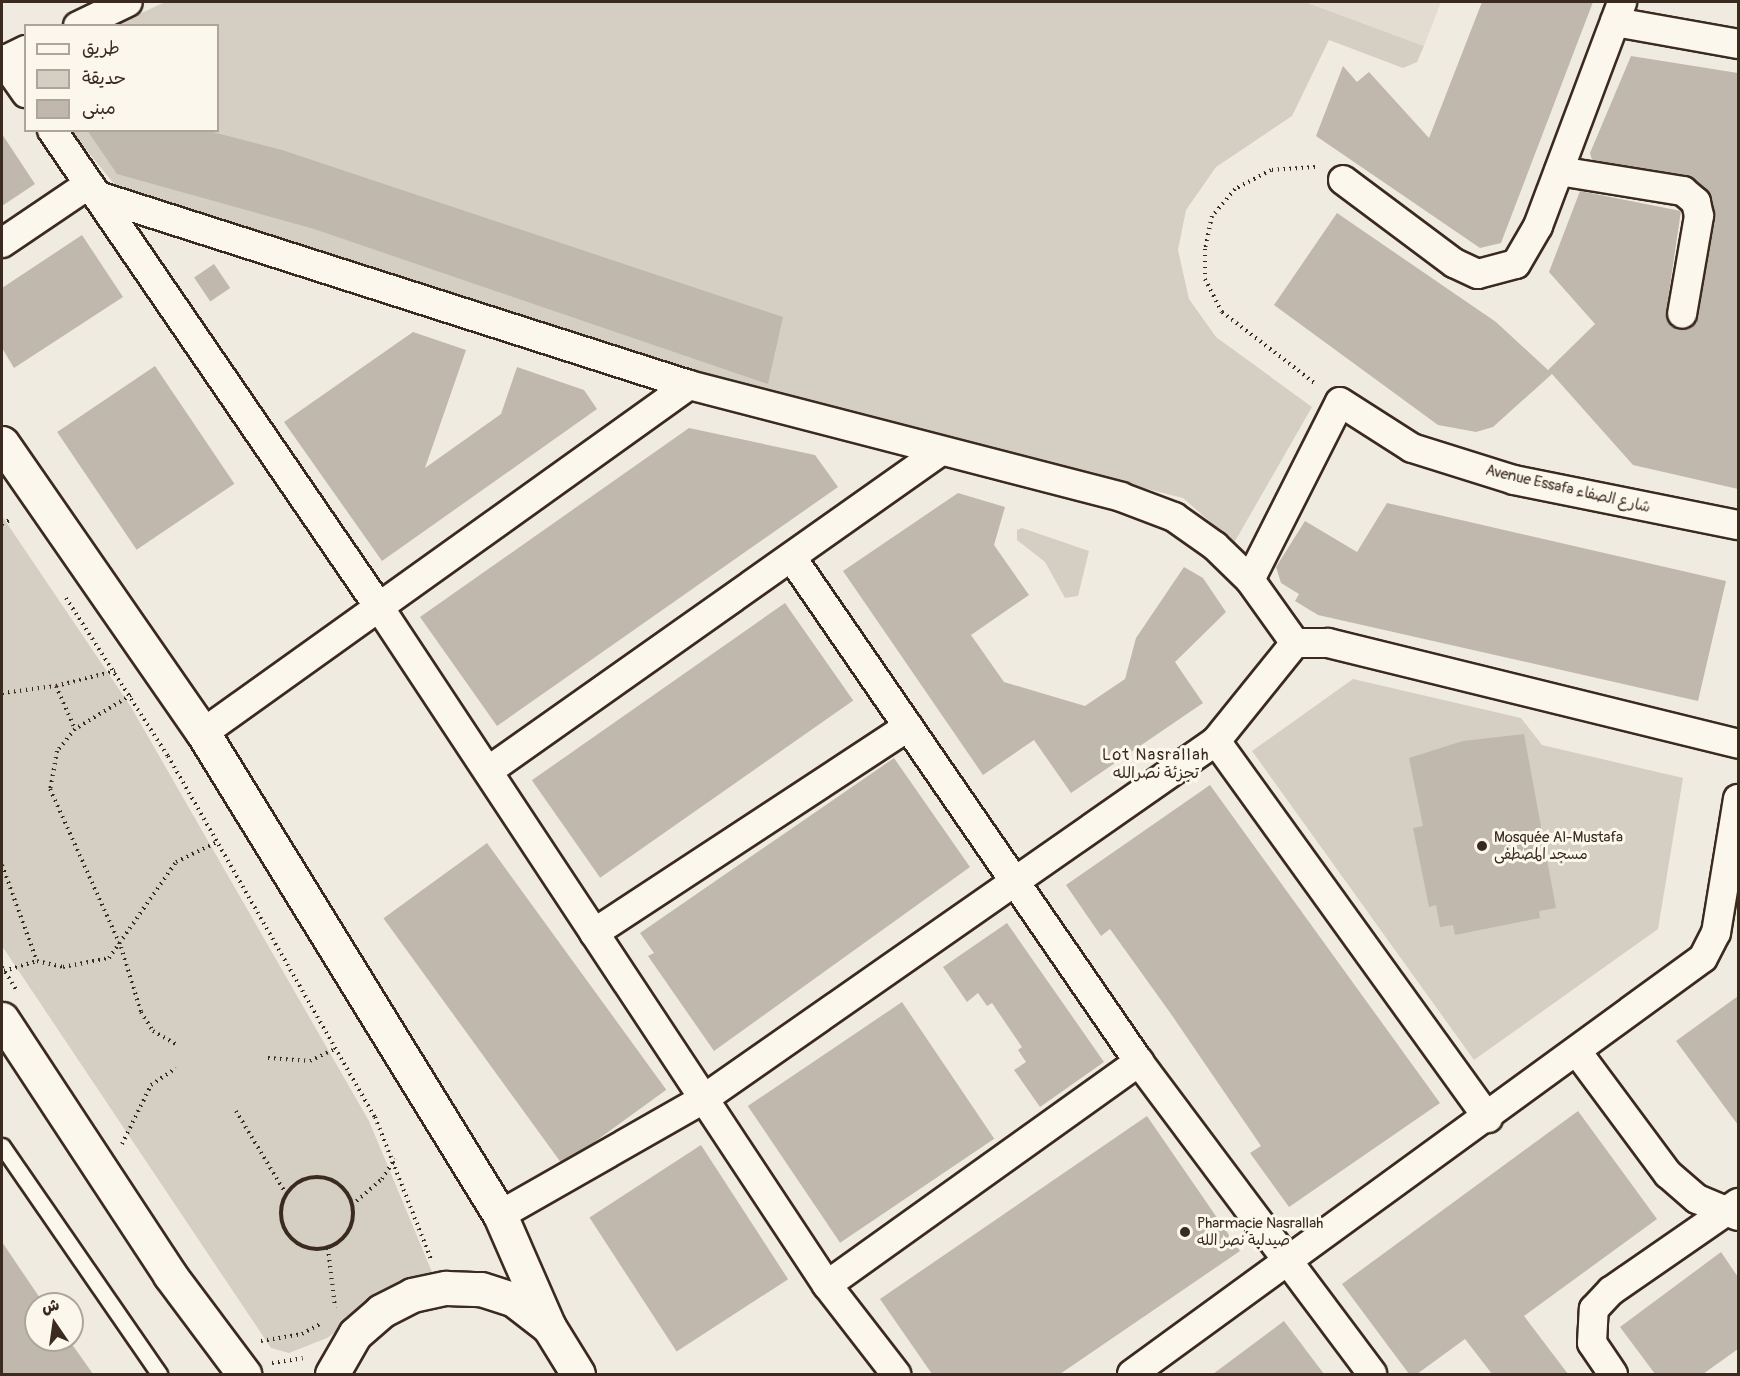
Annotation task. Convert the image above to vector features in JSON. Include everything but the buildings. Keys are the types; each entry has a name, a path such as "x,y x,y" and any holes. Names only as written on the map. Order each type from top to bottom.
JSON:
{"main road":[{"path":"2,443 203,733 500,1215 549,1327 579,1369"},
{"path":"12,1009 170,1275 255,1366"},
{"path":"332,1374 355,1334 381,1311 412,1295 481,1289 514,1300 549,1327"}],"street":[{"path":"76,17 128,2"},
{"path":"1343,180 1454,262 1478,274 1498,273 1525,254 1619,12 1738,44"},
{"path":"10,57 24,88"},
{"path":"53,132 381,610 702,1100 827,1285 896,1374"},
{"path":"1559,171 1683,190 1696,202 1699,216 1682,314"},
{"path":"2,243 95,190 689,385 938,453 1121,497 1173,517 1250,580 1295,643"},
{"path":"203,733 381,610 689,385"},
{"path":"1250,580 1340,402"},
{"name":"Avenue Essafa شارع الصفاء","path":"1340,402 1412,448 1503,476 1738,525"},
{"path":"488,771 938,453"},
{"path":"792,558 1139,1062 1291,1260 1372,1374"},
{"path":"500,1215 702,1100 1013,879 1216,741 1295,643"},
{"path":"1295,643 1328,644 1738,744"},
{"path":"594,933 908,727"},
{"path":"1216,741 1488,1118"},
{"path":"1132,1374 1578,1053 1703,958 1716,933 1738,799"},
{"path":"1578,1053 1668,1174 1733,1211 1594,1309 1592,1343 1613,1374"},
{"path":"827,1285 1139,1062"}],"lane":[{"path":"2,1146 159,1374"}],"path":[{"path":"1340,402 1222,312 1205,279 1204,249 1212,216 1235,189 1271,170 1314,167 1343,180"},
{"path":"7,511 19,528"},
{"path":"2,524 12,519"},
{"path":"64,595 131,695 335,1049 395,1159 431,1265"},
{"path":"2,693 56,687 115,671"},
{"path":"56,687 75,729"},
{"path":"131,695 75,729 57,751 50,789 121,947 141,1012 153,1031 177,1046"},
{"path":"12,1009 3,969 37,961 63,968 89,965 121,947 176,862 217,842"},
{"path":"2,865 37,961"},
{"path":"268,1058 310,1061 335,1049"},
{"path":"121,1147 151,1085 176,1068"},
{"path":"236,1111 286,1194 281,1218 287,1233 303,1247 328,1248 347,1232 352,1205 382,1179 395,1159"},
{"path":"114,1137 127,1157"},
{"path":"286,1194 313,1177 332,1180 352,1205"},
{"path":"328,1248 336,1314"},
{"path":"255,1366 306,1356"}],"shaded area":[{"path":"1305,2 1441,2 1424,46"}],"green space":[{"path":"165,2 1305,2 1424,46 1417,62 1403,68 1329,40 1292,116 1216,167 1186,210 1178,250 1189,299 1216,337 1312,407 1234,543 1183,498 766,392 119,190 72,132 219,132 219,24 118,24"},
{"path":"2,516 131,707 369,1121 432,1272 393,1291 327,1338 289,1353 271,1348 2,946"},
{"path":"1022,528 1089,551 1078,596 1065,598 1045,562 1017,540 1017,530"},
{"path":"1353,679 1521,718 1542,745 1683,778 1658,929 1474,1060 1252,751"}],"place":[{"name":"Mosquée Al-Mustafa مسجد المصطفى","path":"1482,846"},
{"name":"Pharmacie Nasrallah صيدلية نصر الله","path":"1185,1232"}],"district":[{"name":"Lot Nasrallah تجزئة نصرالله","path":"1156,764"}]}
